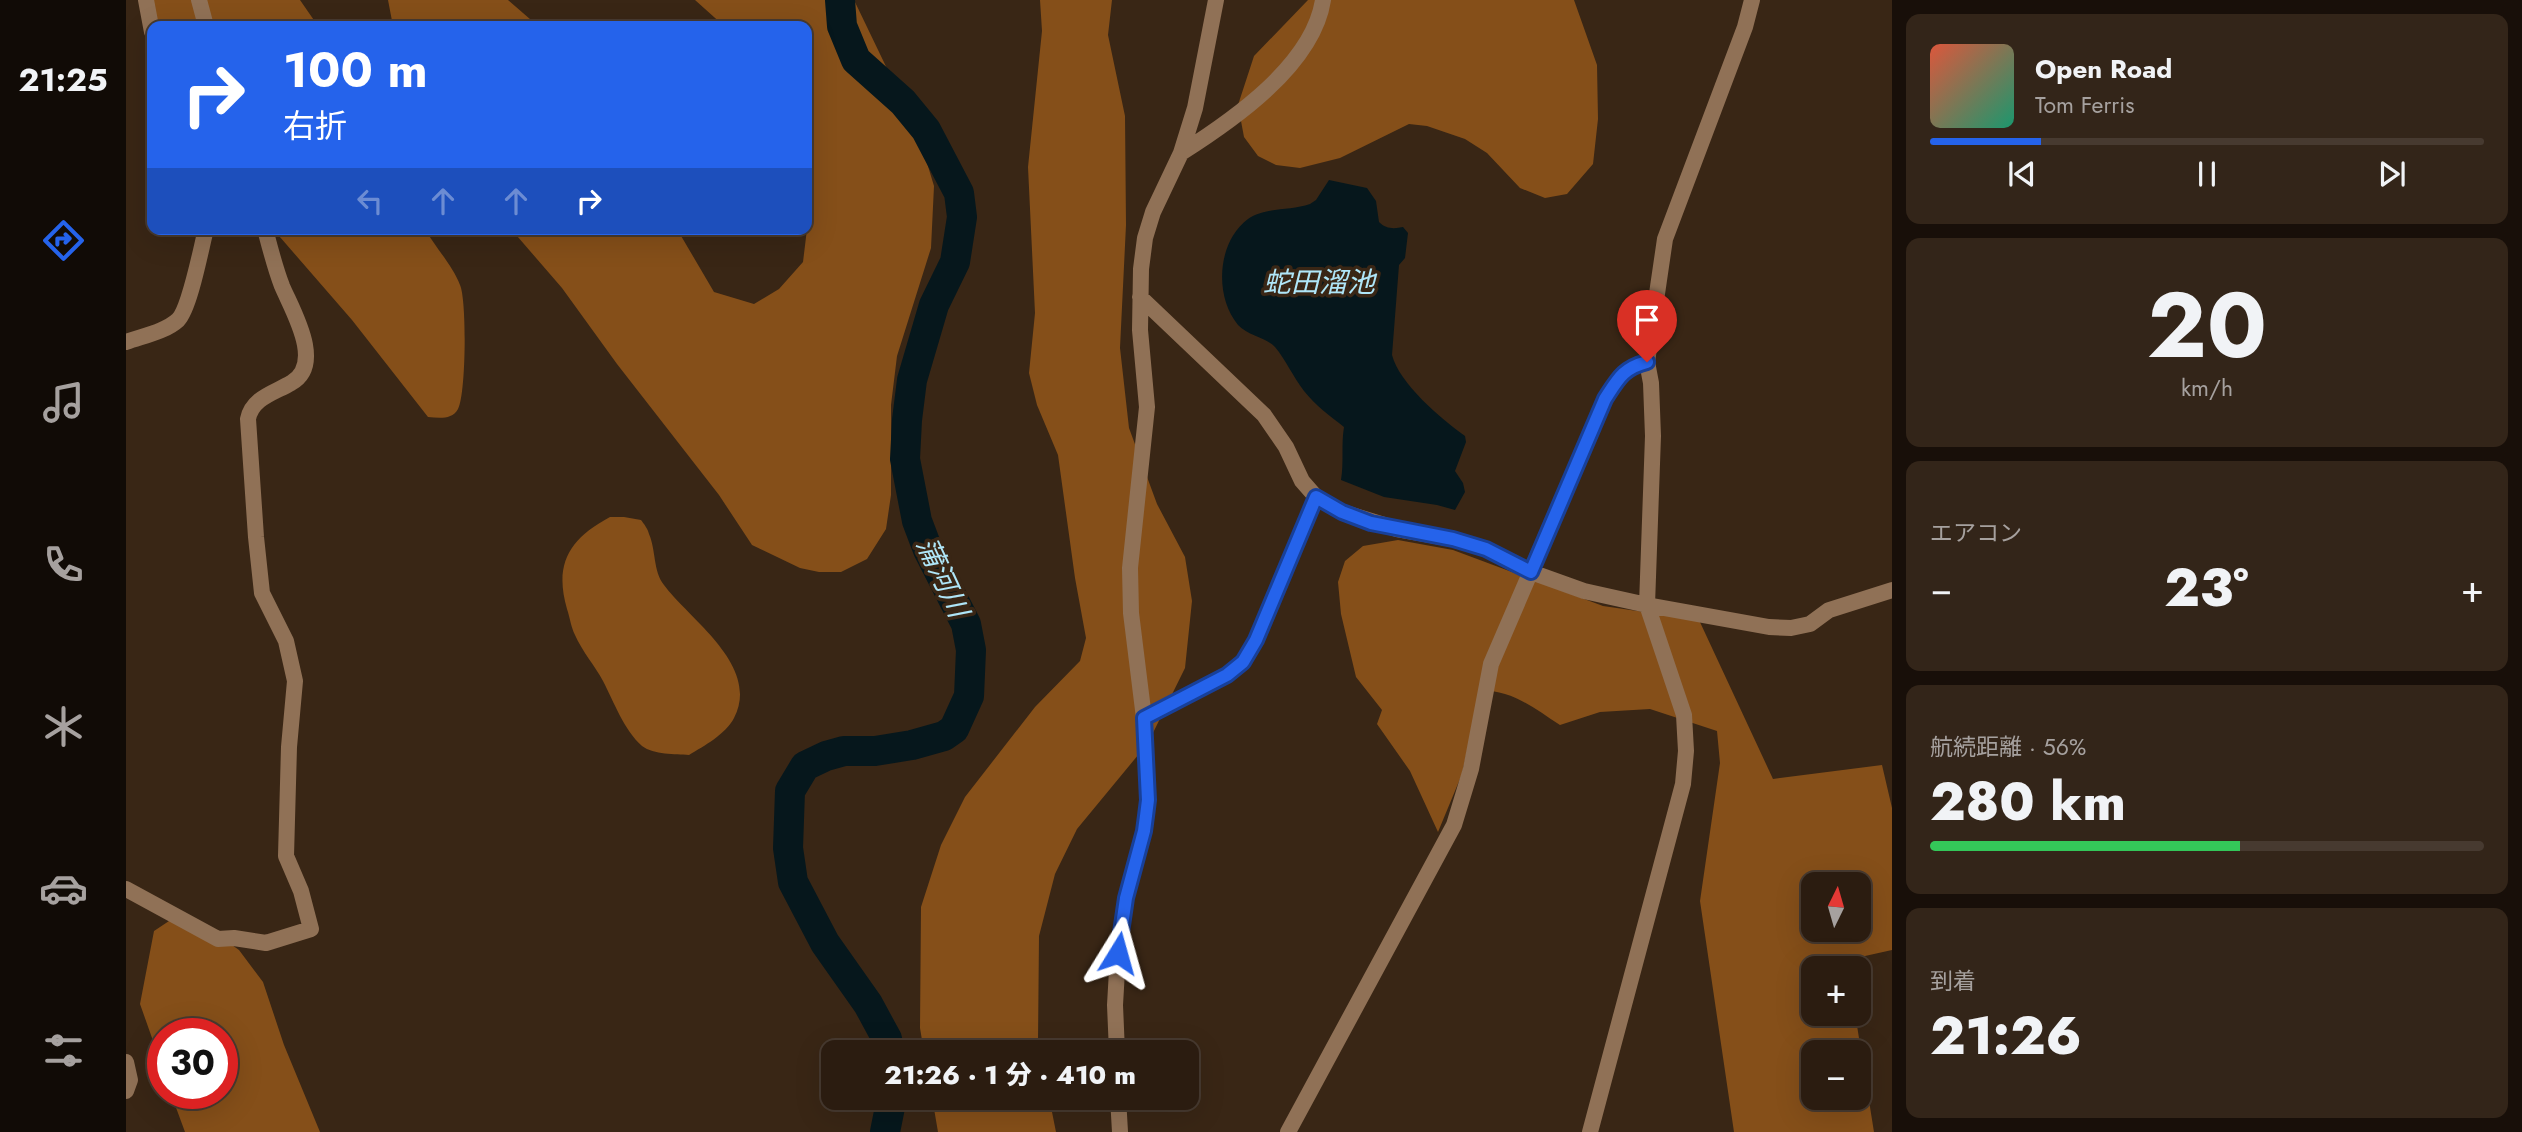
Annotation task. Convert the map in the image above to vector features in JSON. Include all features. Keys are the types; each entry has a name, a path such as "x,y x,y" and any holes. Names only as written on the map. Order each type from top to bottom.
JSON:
{"street":[{"path":"146,0 150,21"},
{"path":"199,0 205,21"},
{"path":"1116,1040 1118,953 1126,898 1144,831 1148,800 1144,718 1131,614 1130,568 1147,407 1140,330 1145,238 1153,212 1181,153 1195,108 1216,0"},
{"path":"1181,153 1260,97 1307,43 1320,16 1323,0"},
{"path":"1590,1132 1683,784 1686,751 1684,715 1647,605 1653,436 1651,383 1647,362 1665,239 1745,27 1752,0"},
{"path":"126,342 163,329 178,320 185,308 204,235"},
{"path":"126,889 218,939 234,938 266,943 311,929 301,891 286,856 295,681 286,641 262,593 248,419 255,403 295,381 302,373 306,338 281,283 267,235"},
{"path":"1140,297 1264,415 1286,447 1302,481 1316,497 1342,512 1371,523 1453,539 1486,549 1531,572 1584,591 1769,627 1791,628 1810,624 1834,608 1892,590"},
{"path":"1288,1132 1454,825 1471,769 1492,664 1605,399 1619,377 1631,366 1647,362"},
{"path":"1144,718 1227,675 1243,662 1256,640 1316,497"},
{"path":"126,1062 130,1080 126,1091"},
{"path":"1119,1110 1120,1132"}],"shaded area":[{"path":"150,0 300,0 315,21 152,21"},
{"path":"388,0 508,0 532,21 392,21"},
{"path":"695,0 854,0 918,133 934,186 931,248 897,356 891,405 891,495 886,529 867,559 841,572 819,572 800,568 752,545 719,495 617,364 562,288 516,235 681,235 714,292 754,304 779,289 803,262 806,235 812,235 812,21 718,21"},
{"path":"1040,0 1112,0 1108,35 1125,116 1126,225 1120,348 1129,428 1157,504 1185,557 1192,601 1185,668 1148,743 1077,829 1055,874 1039,936 1038,1040 922,1040 921,907 941,845 965,797 1035,707 1080,661 1086,638 1058,455 1037,405 1029,373 1035,313 1028,167 1042,31"},
{"path":"1308,0 1574,0 1597,65 1598,119 1593,164 1567,194 1545,198 1520,188 1487,153 1465,139 1427,126 1409,124 1340,158 1300,168 1276,165 1258,156 1244,137 1238,105 1254,56"},
{"path":"278,235 429,235 453,271 462,294 465,327 463,386 455,413 445,418 428,417 352,320"},
{"path":"610,517 641,520 648,530 660,579 719,645 731,662 738,680 740,699 734,718 714,739 689,755 665,754 642,746 625,724 572,629 562,579 568,554 584,534"},
{"path":"1398,540 1453,550 1603,606 1699,620 1773,779 1882,765 1892,808 1892,950 1865,956 1801,956 1801,1026 1857,1026 1859,1040 1801,1040 1801,1110 1870,1110 1874,1132 1734,1132 1700,901 1720,763 1717,731 1650,709 1600,712 1560,725 1513,697 1480,690 1462,774 1438,832 1410,771 1377,724 1382,710 1356,677 1341,614 1338,582 1345,561 1363,546"},
{"path":"172,919 211,930 239,950 263,982 284,1045 320,1132 185,1132 177,1109 238,1109 238,1018 147,1018 147,1024 140,1004 154,931"},
{"path":"934,1110 1052,1110 1056,1132 938,1132"}],"water":[{"name":"蛇田溜池","path":"1329,180 1367,188 1376,201 1379,222 1390,228 1403,227 1408,233 1405,258 1399,265 1392,355 1396,366 1412,388 1444,420 1465,436 1466,442 1455,471 1465,492 1455,510 1384,497 1341,480 1344,427 1308,396 1275,347 1242,329 1230,313 1222,285 1222,270 1230,241 1238,229 1255,215 1310,204 1316,200"}],"waterway":[{"name":"蒲河川","path":"840,0 842,26 856,60 903,102 926,130 959,193 962,217 955,262 934,305 912,380 905,459 917,521 928,550 966,624 971,650 969,696 954,729 944,736 912,745 875,751 844,751 826,756 805,766 790,791 788,848 793,882 825,943 868,1004 887,1040"},
{"name":"蒲河川","path":"885,1132 889,1110"}],"route":[{"path":"1118,953 1126,898 1144,831 1148,800 1144,718 1227,675 1243,662 1256,640 1316,497 1342,512 1371,523 1453,539 1486,549 1531,572 1605,399 1619,377 1631,366 1647,362"}]}
